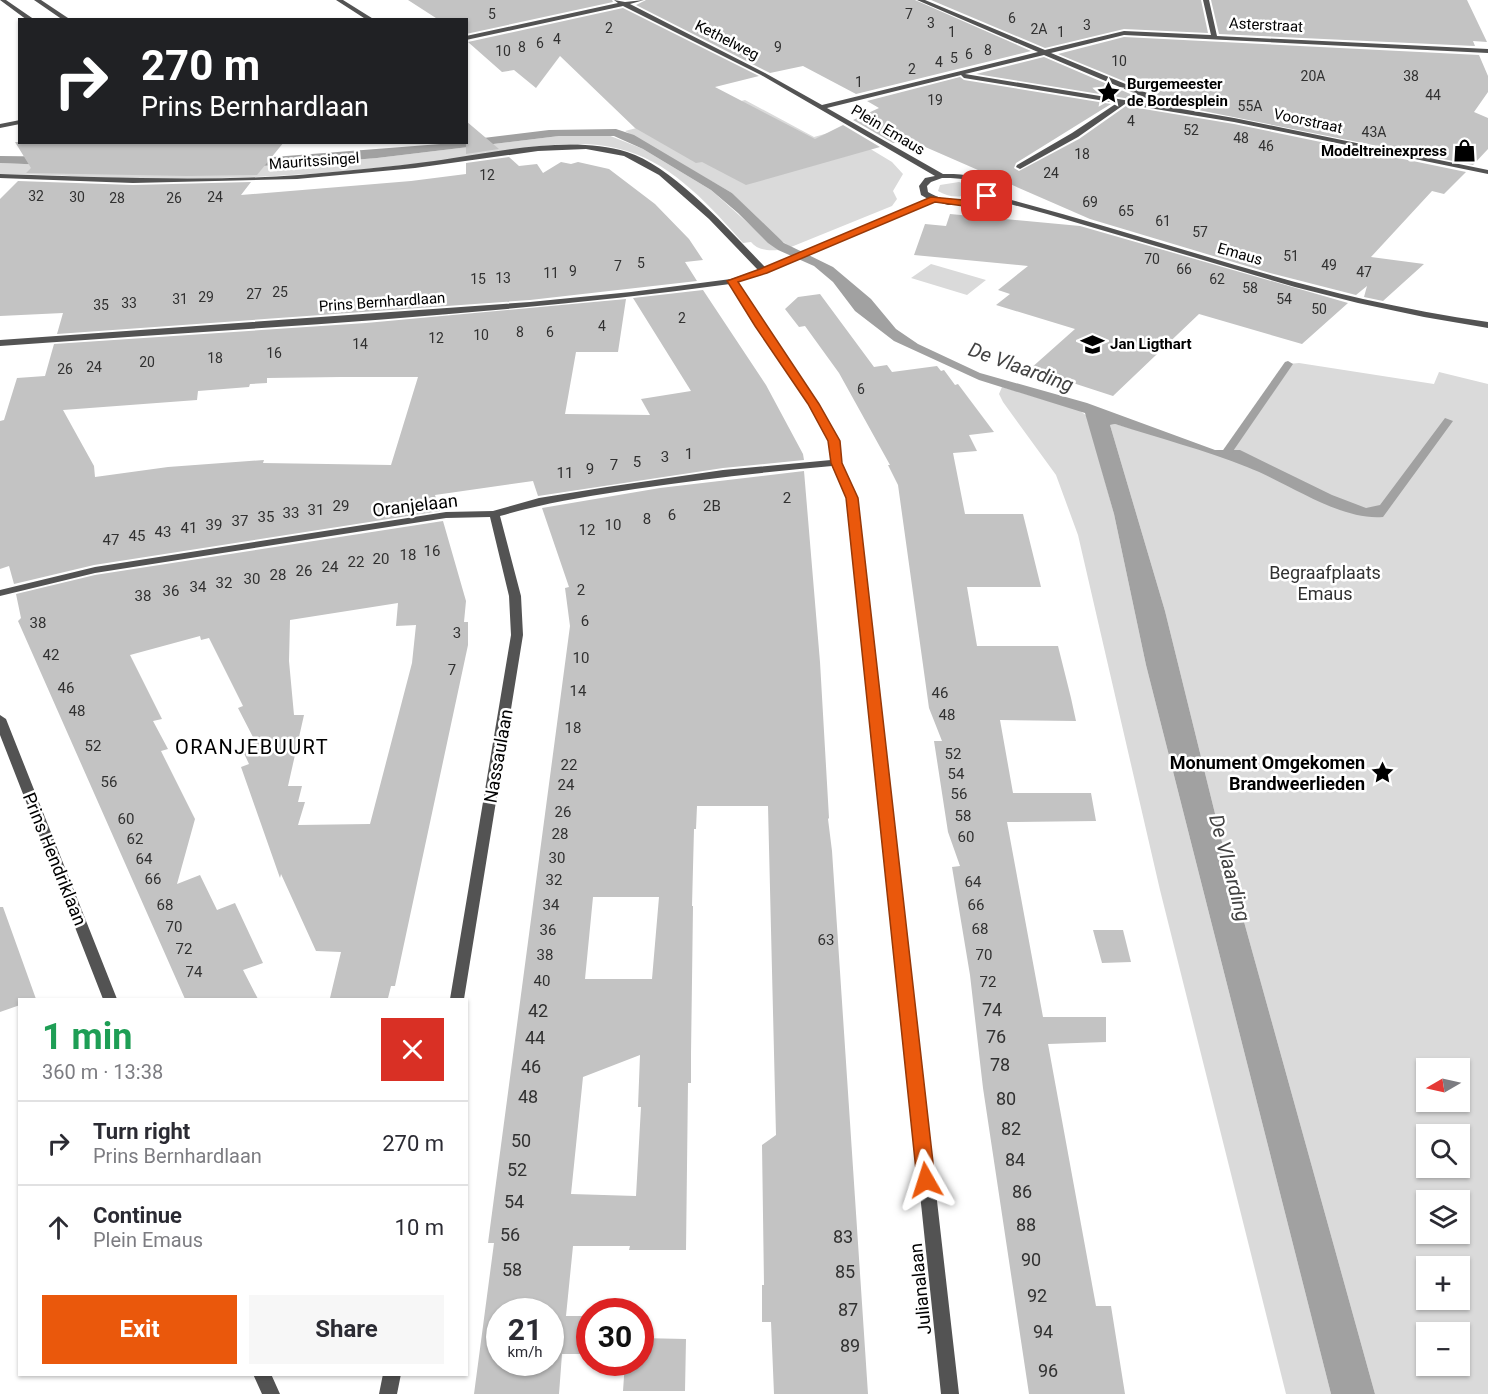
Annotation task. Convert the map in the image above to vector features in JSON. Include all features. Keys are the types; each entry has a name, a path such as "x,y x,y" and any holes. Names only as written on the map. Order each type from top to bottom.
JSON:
{"street":[{"path":"2,0 29,18"},
{"path":"37,0 65,18"},
{"path":"339,0 369,18"},
{"name":"Kethelweg","path":"617,0 822,107"},
{"path":"468,38 641,0"},
{"path":"920,0 1179,110"},
{"path":"1206,0 1214,36"},
{"name":"Asterstraat","path":"1046,52 1124,33 1488,51"},
{"path":"822,107 960,75 1046,52"},
{"path":"960,75 1126,104"},
{"path":"1020,167 1126,104 1148,95"},
{"name":"Voorstraat","path":"1126,104 1179,110 1488,172"},
{"name":"Plein Emaus","path":"822,107 941,176"},
{"path":"0,126 18,122"},
{"name":"Mauritssingel","path":"0,176 133,181 252,179 415,166 538,149 596,148 626,154 662,173 712,217 764,271"},
{"name":"Plein Emaus","path":"934,199 924,193 922,186 928,180 941,176 963,176 981,181 989,188 987,196"},
{"path":"764,271 934,199 964,203 987,196"},
{"name":"Emaus","path":"987,196 1354,301 1444,320 1488,325"},
{"name":"Prins Bernhardlaan","path":"0,342 530,305 631,295 732,281 764,271"},
{"name":"Julianalaan","path":"732,281 814,404 834,441 836,463 852,498 950,1394"},
{"name":"Oranjelaan","path":"0,593 63,576 126,564 446,515 494,514 539,501 723,473 836,463"},
{"name":"Nassaulaan","path":"457,998 517,635 515,596 494,514"},
{"name":"Prins Hendriklaan","path":"0,719 110,998"},
{"path":"263,1376 271,1394"},
{"path":"388,1394 392,1376"}],"green space":[{"path":"745,100 814,137 839,130 892,162 903,174 893,191 897,199 892,206 791,247 780,240 732,193 625,131"},
{"path":"608,135 643,149 711,190 778,250 756,247 751,242 743,243 705,202 661,166 627,151 607,146 565,144 398,166 265,176 149,179 0,174 0,163 147,169 291,165 377,158 559,136"},
{"path":"959,182 972,186 974,190 966,195 957,196 938,191 940,185"},
{"path":"931,264 986,280 967,295 911,278"},
{"name":"Begraafplaats Emaus","path":"1299,363 1434,384 1439,372 1488,384 1488,1394 1375,1394 1223,846 1165,611 1110,425 1115,424 1225,455 1288,364"},
{"path":"1002,387 1079,410 1087,416 1114,514 1146,665 1331,1394 1286,1394 1160,890 1078,535 1056,475 1003,402 999,394"}],"shaded area":[{"path":"616,129 634,135 732,193 784,243 833,267 871,299 896,329 918,344 980,373 1087,403 1215,450 1240,450 1332,495 1366,508 1380,505 1445,418 1453,421 1383,517 1366,517 1349,513 1231,461 1115,424 1110,425 1165,611 1223,846 1375,1394 1331,1394 1146,665 1114,514 1085,413 979,380 894,341 855,311 833,282 814,266 768,243 711,190 643,149 614,136 559,136 377,158 291,165 147,169 0,163 0,156 248,159 440,144 468,144 468,140 549,130"}],"building":[{"path":"408,0 612,0 613,2 468,34 468,18 436,18"},
{"path":"646,0 915,0 1031,51 856,94 803,66 770,73 636,5"},
{"path":"931,0 1201,0 1208,33 1124,29 1045,48"},
{"path":"1211,0 1467,0 1487,42 1473,41 1475,46 1219,34"},
{"path":"623,8 759,76 715,87 815,139 843,125 880,147 746,185 702,162 696,163 635,128 560,56 536,88 514,70 502,72 468,42"},
{"path":"1124,37 1479,55 1488,76 1488,92 1474,112 1488,118 1488,149 1473,165 1178,106 1177,103 1058,54"},
{"path":"1044,57 1149,102 976,74"},
{"path":"960,77 964,80 1111,104 1016,163 1014,168 1019,171 1079,139 1126,106 1234,124 1466,172 1444,194 1432,191 1371,257 1424,264 1383,301 1364,297 1367,286 1356,295 1270,273 1090,219 907,139 893,143 853,120 879,108 867,101"},
{"path":"468,123 499,149 466,154"},
{"path":"15,142 18,144 282,144 257,175 26,173 31,168"},
{"path":"509,157 519,166 537,164 543,173 561,162 571,164 578,162 609,169 655,204 689,239 703,260 685,262 697,281 530,300 57,334 63,313 0,316 0,199 18,181 133,185 251,182 241,195 411,181 466,174 466,163"},
{"path":"950,214 1080,226 1348,303 1302,344 1199,314 1113,396 1030,369 1075,329 996,305 1010,294 998,290 1028,266 914,255 925,224 946,226"},
{"path":"703,290 766,385 803,454 804,460 723,468 538,496 533,481 435,495 440,511 94,565 14,584 9,566 0,569 0,421 4,420 17,378 45,376 54,344 366,323 626,299 618,352 576,352 565,414 650,415 641,399 691,391 633,298","holes":["418,377 391,465 263,463 264,460 168,467 95,477 94,466 63,410 197,400 198,391 249,387 250,384 267,383 267,378"]},
{"path":"820,294 874,367 887,365 892,372 937,366 941,371 944,370 955,385 958,384 994,432 969,435 977,451 953,453 965,514 1023,514 1041,587 967,587 977,646 1058,646 1071,698 1076,721 1000,720 1013,793 1091,793 1096,821 1007,822 1043,1017 1106,1017 1106,1042 1048,1044 1096,1306 1111,1306 1125,1394 1029,1394 983,1088 970,975 952,867 960,866 948,832 934,741 942,741 929,708 898,485 888,465 890,465 839,373 805,326 799,327 785,309 798,297"},
{"path":"804,471 820,662 828,819 868,1394 774,1394 771,1322 762,1322 762,1285 764,1285 762,1145 776,1135 768,806 697,806 696,829 694,829 692,906 691,1083 688,1083 686,1250 629,1250 630,1246 573,1246 566,1316 576,1316 576,1354 564,1354 564,1298 487,1298 494,1243 488,1243 570,626 565,588 569,587 542,508 660,488","holes":["593,897 659,897 652,979 585,979","640,1055 638,1107 641,1107 636,1196 571,1194 583,1077"]},
{"path":"443,521 466,601 464,622 468,622 468,645 395,986 391,986 388,998 330,998 341,952 316,951 281,874 280,878 241,767 249,764 240,745 255,741 238,708 243,706 209,638 201,640 200,636 130,655 162,719 153,721 168,749 161,751 195,819 177,884 200,875 217,910 235,903 263,963 243,970 257,998 185,998 18,621 21,618 16,594 95,575","holes":["398,603 396,626 416,625 412,663 370,824 298,825 305,802 298,802 302,786 288,786 304,715 294,715 289,661 290,620"]},
{"path":"0,907 3,907 36,998 18,998 18,1006 0,1012"},
{"path":"1093,930 1123,930 1131,962 1102,963"},
{"path":"486,1303 486,1376 560,1376 559,1394 474,1394"},
{"path":"654,1338 686,1339 685,1391 623,1391 624,1376 654,1376"}],"waterway":[{"path":"1225,455 1288,364"}],"place":[{"name":"Burgemeester de Bordesplein","path":"1109,93"},
{"name":"Modeltreinexpress","path":"1465,151"},
{"name":"Jan Ligthart","path":"1092,344"},
{"name":"Monument Omgekomen Brandweerlieden","path":"1383,772"}],"district":[{"name":"ORANJEBUURT","path":"252,747"}],"route":[{"path":"926,1180 852,498 836,463 834,441 814,404 732,281 764,271 934,199 964,203 987,196"}],"water label":[{"name":"De Vlaarding","path":"1021,367"},
{"name":"De Vlaarding","path":"1230,868"}]}
